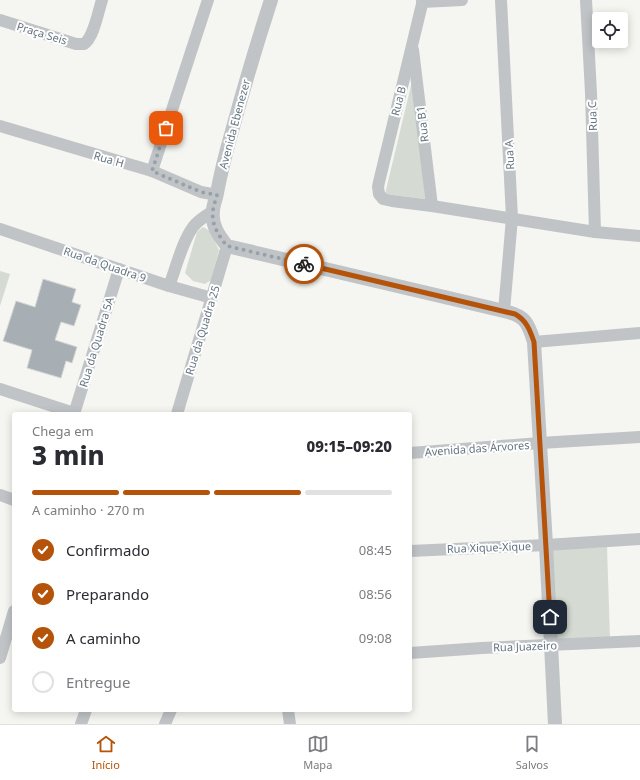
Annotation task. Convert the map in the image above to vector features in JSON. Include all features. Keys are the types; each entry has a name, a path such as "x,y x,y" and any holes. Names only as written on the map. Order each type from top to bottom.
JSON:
{"street":[{"name":"Praça Seis","path":"0,20 76,44 84,44 90,36 102,0"},
{"path":"152,171 208,0"},
{"name":"Avenida Ebenezer","path":"227,246 215,228 213,211 226,150 246,79 271,0"},
{"path":"422,1 462,0"},
{"name":"Rua A","path":"501,0 512,218 504,311"},
{"name":"Rua C","path":"586,0 591,93 595,232"},
{"name":"Rua B","path":"422,1 378,187 379,194 385,199 432,206"},
{"name":"Rua B1","path":"412,43 432,206"},
{"name":"Rua H","path":"0,126 152,171 201,192 217,195"},
{"path":"432,206 595,232 640,236"},
{"path":"169,286 185,240 189,233 201,219 213,211"},
{"name":"Rua da Quadra 9","path":"0,228 169,286 212,298"},
{"path":"227,246 504,311 520,316 527,324 534,342 555,724"},
{"name":"Rua da Quadra 25","path":"178,412 227,246"},
{"name":"Rua da Quadra 5A","path":"75,412 119,269"},
{"path":"534,342 640,333"},
{"path":"0,389 68,412"},
{"name":"Avenida das Árvores","path":"412,453 640,437"},
{"path":"0,495 12,499"},
{"name":"Rua Xique-Xique","path":"412,551 640,539"},
{"path":"0,658 12,618"},
{"name":"Rua Juazeiro","path":"412,653 482,648 640,641"},
{"path":"81,724 85,712"},
{"path":"165,724 170,712"},
{"path":"288,712 290,724"}],"shaded area":[{"path":"414,73 425,199 385,194"},
{"path":"203,227 210,231 219,250 211,280 205,284 193,281 185,273 197,232"},
{"path":"0,271 10,274 0,306"},
{"path":"607,547 610,638 556,640 552,549"}],"building":[{"path":"43,279 76,289 72,302 81,305 74,326 61,322 55,340 77,347 72,363 66,361 61,378 27,368 32,350 3,341 16,301 35,307"}],"way so far":[{"path":"166,128 152,171 201,192 217,195 213,211 215,228 227,246 304,264"}],"route":[{"path":"304,264 489,307 520,316 527,324 534,342 550,617"}]}
